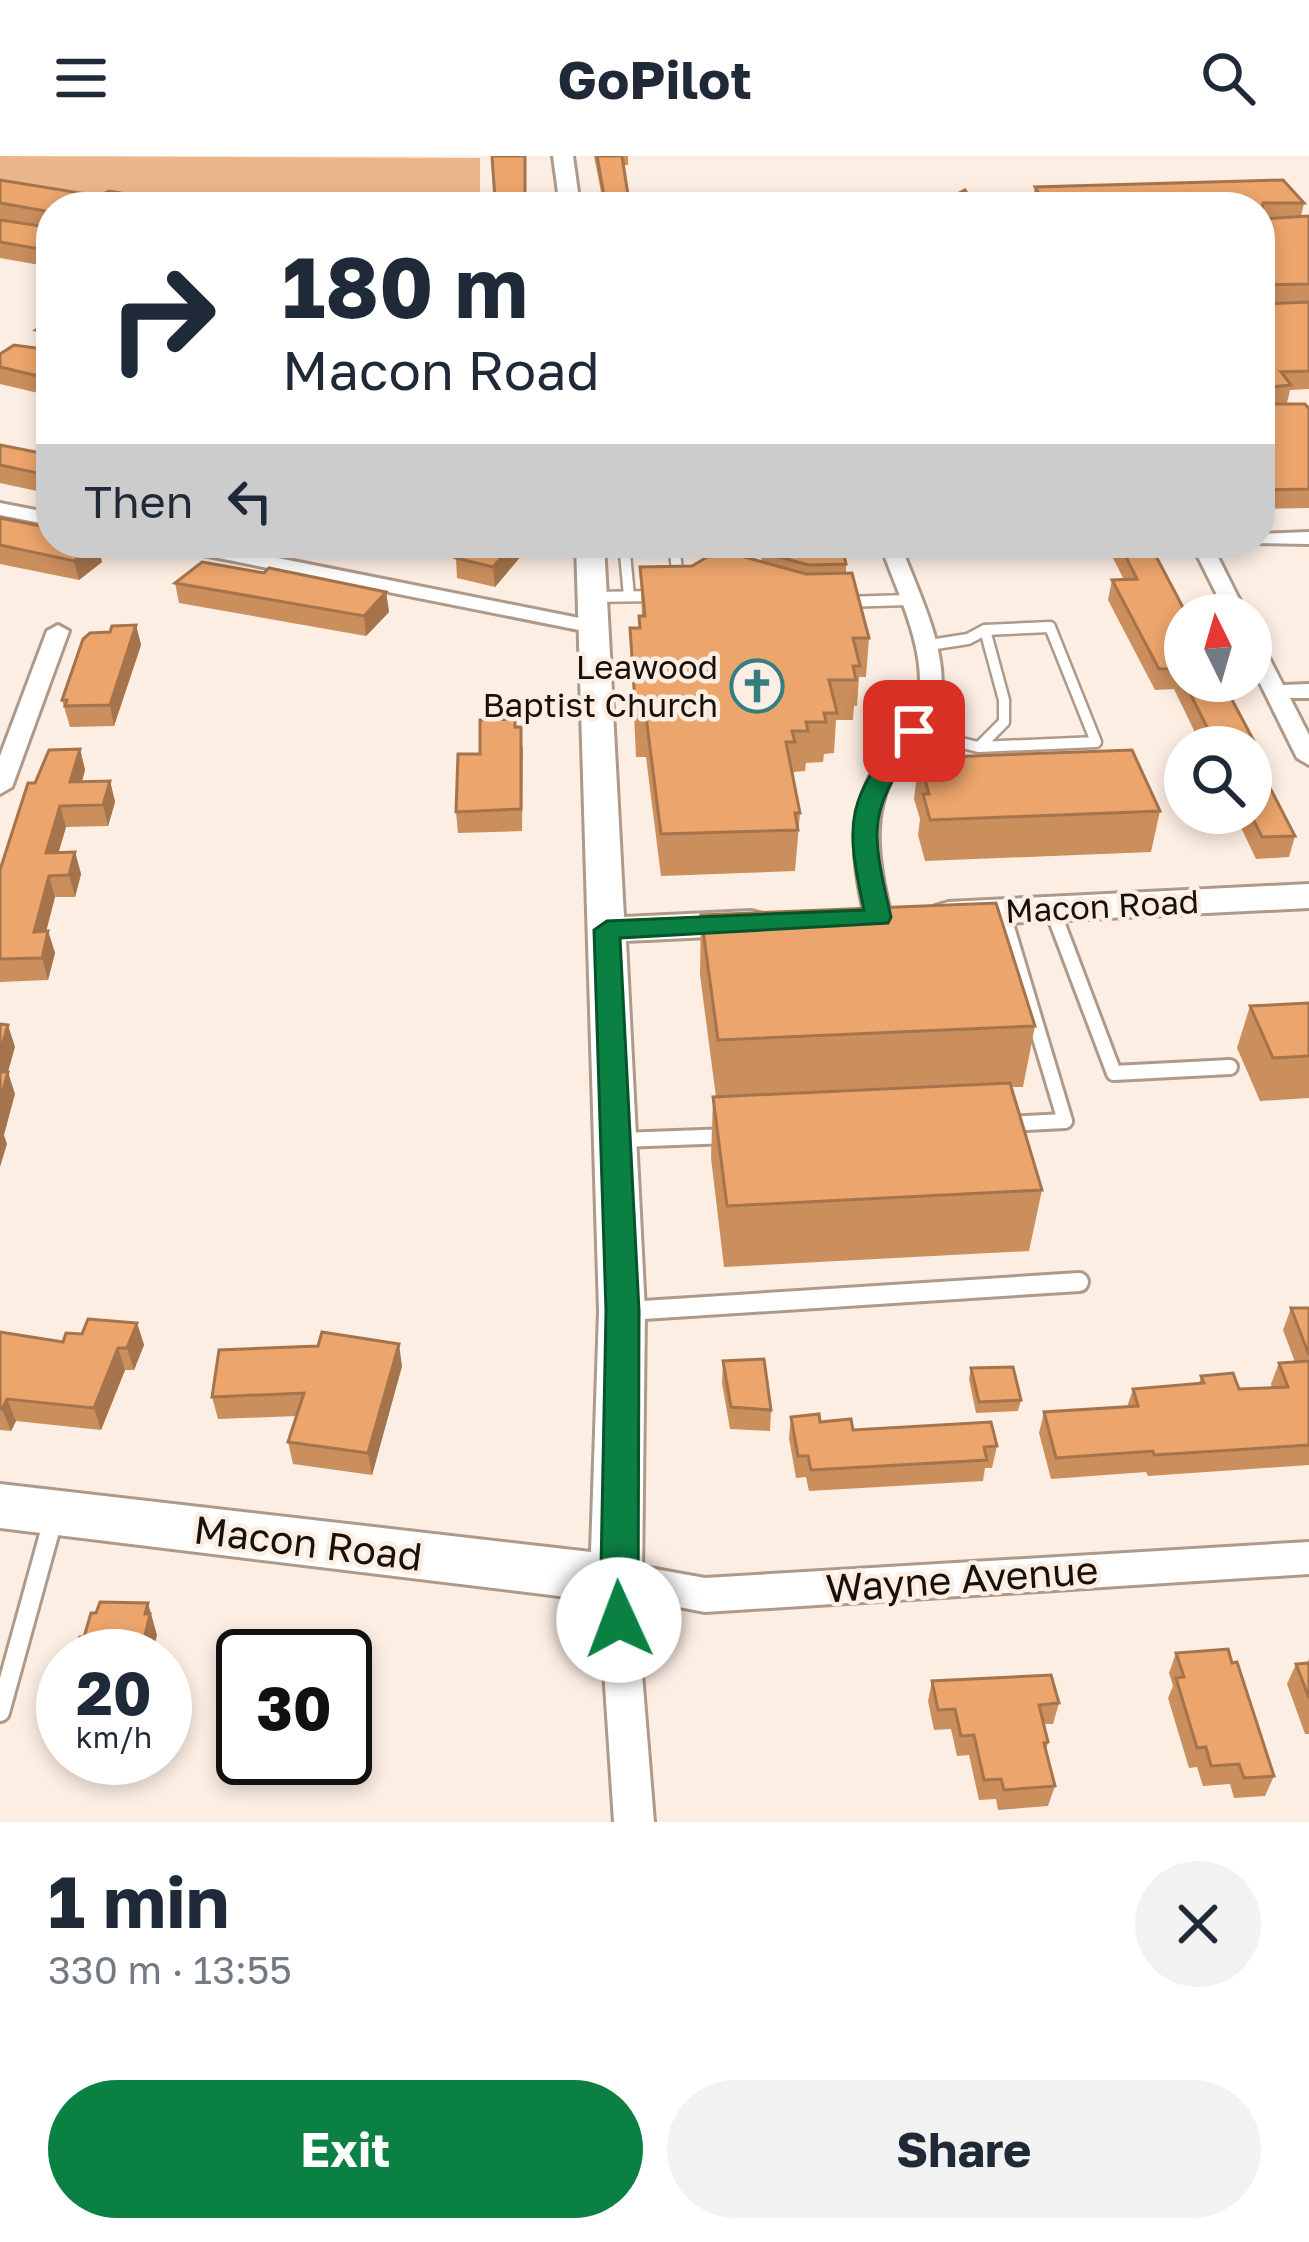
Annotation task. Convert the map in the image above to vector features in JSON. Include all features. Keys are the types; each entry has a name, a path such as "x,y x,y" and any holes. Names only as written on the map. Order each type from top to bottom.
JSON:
{"main road":[{"path":"563,156 568,192"},
{"path":"591,558 622,1311 616,1579"},
{"name":"Macon Road","path":"833,919 1309,896"},
{"path":"607,930 788,921"},
{"name":"Macon Road","path":"0,1506 616,1579"}],"street":[{"path":"0,509 36,516"},
{"path":"1275,539 1309,538"},
{"path":"264,558 593,612"},
{"path":"878,917 863,851 864,812 881,773 914,731 931,693 895,558"},
{"path":"1209,558 1227,594"},
{"path":"0,787 58,631"},
{"path":"1272,686 1309,758"},
{"path":"1275,692 1309,691"},
{"name":"Wayne Avenue","path":"616,1579 705,1595 1309,1558"},
{"path":"616,1579 634,1822"}],"lane":[{"path":"625,558 629,596"},
{"path":"593,612 629,596 680,596 676,558"},
{"path":"710,582 730,582 726,558"},
{"path":"826,602 908,600"},
{"path":"914,731 978,747 1096,742 1051,627 985,630 968,639 922,646"},
{"path":"978,747 1004,722 1004,700 985,630"},
{"path":"1052,909 1114,1072 1230,1067"},
{"path":"995,1125 1065,1121 1002,911"},
{"path":"615,1140 752,1135"},
{"path":"622,1311 1079,1282"},
{"path":"0,1712 56,1512"}],"shaded area":[{"path":"0,156 480,158 480,192 67,192 0,182"}],"building":[{"path":"492,156 525,156 525,192 494,192"},
{"path":"597,156 622,156 628,192 603,192"},
{"path":"0,180 74,192 36,192 36,209 0,203"},
{"path":"1283,180 1304,203 1275,203 1275,192 1038,192 1035,187"},
{"path":"1309,216 1309,284 1275,285 1275,218"},
{"path":"0,220 36,225 36,248 0,242"},
{"path":"1309,302 1309,371 1281,372 1291,385 1275,387 1275,304"},
{"path":"14,345 36,348 36,375 0,367 0,354"},
{"path":"1275,404 1305,404 1309,409 1309,489 1275,490"},
{"path":"0,445 36,452 36,473 0,465"},
{"path":"0,518 36,525 36,553 0,545"},
{"path":"456,558 501,558 493,567"},
{"path":"706,558 748,558 806,574 852,573 869,638 853,638 860,666 853,666 856,680 829,680 837,713 824,713 826,722 806,722 808,731 792,731 795,742 786,742 800,813 795,813 798,830 661,834 646,716 636,716 630,628 640,628 639,616 645,616 640,567 692,566"},
{"path":"782,558 845,558 846,564 809,565"},
{"path":"1126,558 1157,558 1176,594 1164,594 1164,669 1159,669 1112,580 1137,579"},
{"path":"202,562 264,573 269,568 386,592 364,616 175,583"},
{"path":"136,625 110,705 65,706 67,700 62,700 83,639 90,633 110,632 112,626"},
{"path":"1194,702 1233,702 1246,726 1206,726"},
{"path":"515,719 515,727 521,727 521,809 456,812 458,754 480,754 480,720"},
{"path":"80,749 70,782 110,781 103,805 60,806 46,853 75,852 69,875 49,876 34,932 48,931 42,958 0,959 0,870 28,783 35,783 49,750"},
{"path":"1132,750 1160,811 930,820 919,758"},
{"path":"1272,792 1295,836 1262,837 1272,834"},
{"path":"996,903 1035,1026 718,1040 701,915"},
{"path":"1309,1003 1309,1056 1273,1058 1250,1006"},
{"path":"0,1024 8,1025 0,1053"},
{"path":"0,1072 8,1072 0,1101"},
{"path":"1010,1083 1042,1190 727,1206 713,1097"},
{"path":"1291,1308 1309,1308 1309,1355"},
{"path":"88,1319 137,1323 127,1348 118,1348 94,1408 7,1399 0,1409 0,1332 63,1342 66,1333 82,1334"},
{"path":"322,1332 399,1344 368,1453 288,1442 304,1393 212,1397 219,1350 318,1346"},
{"path":"764,1359 771,1410 731,1407 723,1361"},
{"path":"1309,1361 1309,1445 1056,1458 1044,1412 1138,1406 1133,1389 1204,1383 1201,1376 1233,1373 1239,1389 1288,1387 1279,1363"},
{"path":"1013,1367 1021,1400 979,1402 971,1368"},
{"path":"819,1414 820,1422 851,1419 853,1430 991,1422 997,1446 984,1447 987,1460 811,1470 808,1456 798,1456 791,1417"},
{"path":"100,1602 148,1603 145,1614 150,1614 146,1629 86,1629 91,1613 96,1613"},
{"path":"1228,1649 1232,1663 1237,1662 1274,1776 1244,1778 1239,1764 1211,1766 1206,1747 1197,1748 1176,1678 1184,1677 1176,1653"},
{"path":"1309,1663 1309,1698 1296,1664"},
{"path":"1051,1675 1059,1703 1039,1705 1055,1786 1004,1790 1001,1779 984,1780 974,1735 961,1736 955,1709 938,1710 932,1681"}],"place":[{"name":"Leawood Baptist Church","path":"757,686"}],"route":[{"path":"619,1620 622,1311 607,930 878,917 863,851 864,812 881,773 914,731"}]}
